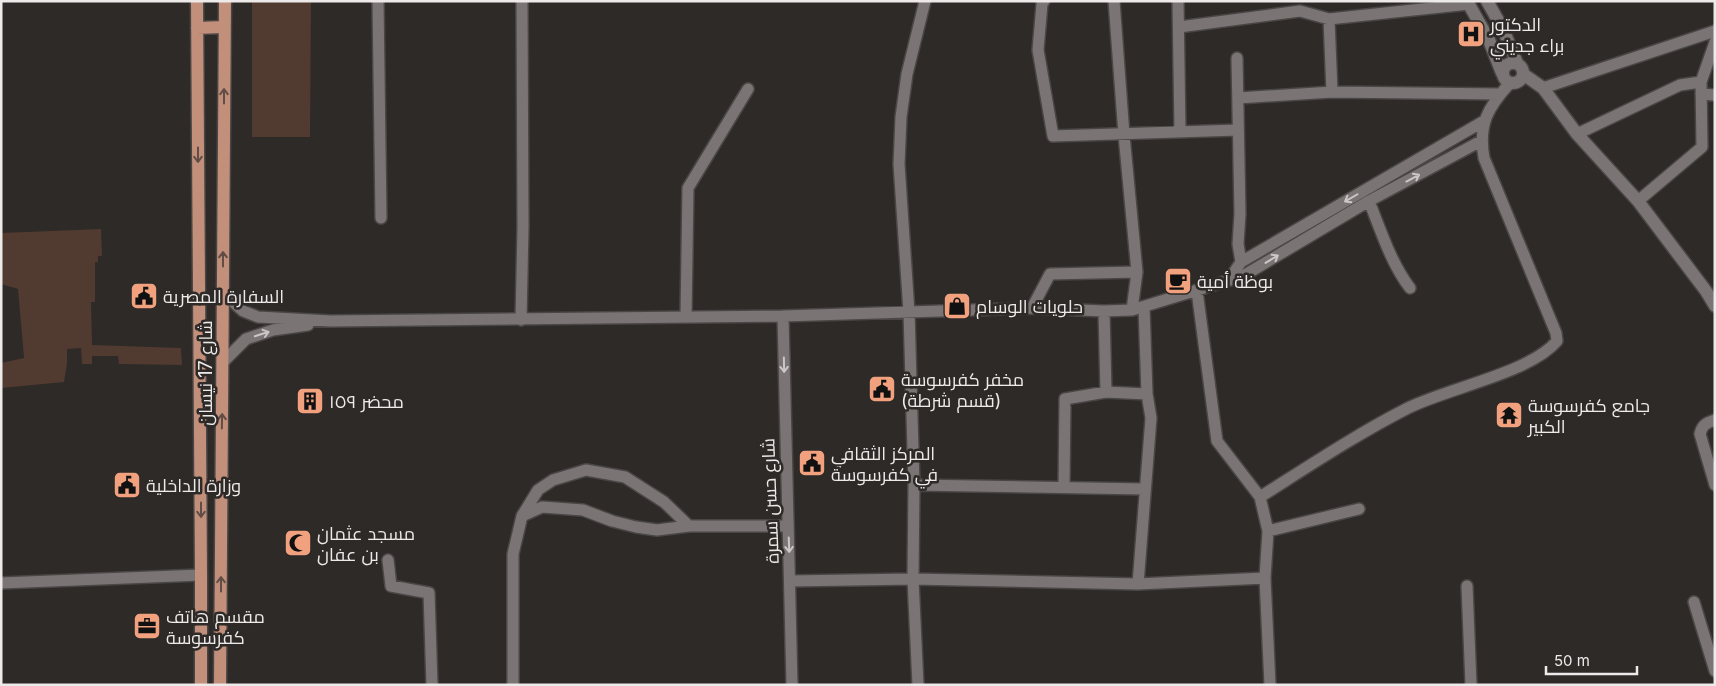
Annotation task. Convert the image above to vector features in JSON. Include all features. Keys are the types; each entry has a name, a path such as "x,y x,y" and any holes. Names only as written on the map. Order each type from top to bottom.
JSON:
{"main road":[{"name":"شارع 17 نيسان","path":"197,1 200,685"},
{"name":"شارع 17 نيسان","path":"220,685 225,1"},
{"path":"197,28 224,27"}],"street":[{"path":"378,1 381,218"},
{"path":"521,320 523,227 522,1"},
{"path":"918,685 913,579 914,485 909,312 899,164 901,117 907,74 925,1"},
{"path":"1044,1 1042,4 1038,50 1053,136 1238,130"},
{"path":"1114,1 1137,272 1132,310"},
{"path":"1178,1 1180,132"},
{"path":"1260,496 1341,445 1410,407 1522,365 1552,347 1558,341 1484,158 1481,141 1484,121 1500,94 1510,83 1517,82 1520,69 1503,29 1487,1"},
{"path":"1179,27 1300,11 1329,18 1468,2 1489,40 1504,79 1510,83"},
{"path":"1329,18 1332,92"},
{"path":"1543,88 1715,31"},
{"path":"1638,201 1702,147 1701,82 1715,42"},
{"path":"1237,58 1240,214 1238,244 1241,262"},
{"path":"1502,72 1507,64 1520,69 1543,88 1577,134 1638,201 1710,291 1715,306"},
{"path":"1577,134 1680,85 1701,82"},
{"path":"686,317 688,188 748,89"},
{"path":"1238,98 1332,92 1500,94"},
{"path":"1701,94 1715,94"},
{"path":"1228,280 1241,262 1484,121"},
{"path":"222,292 243,310 258,317 330,322 783,316 1032,308 1104,311 1132,310 1243,276 1369,201 1481,141"},
{"path":"1369,201 1389,252 1402,278 1410,288"},
{"path":"1032,308 1050,274 1137,272"},
{"path":"1197,291 1217,441 1260,496 1268,531 1265,578 1270,685"},
{"path":"1138,584 1151,418 1147,394 1144,307"},
{"path":"1104,311 1106,392"},
{"name":"شارع حسن سمرة","path":"783,316 792,685"},
{"path":"223,362 246,339 272,330 330,322"},
{"path":"1064,487 1065,399 1106,392 1147,394"},
{"path":"1715,420 1706,423 1700,434 1715,485"},
{"path":"513,685 513,554 522,516 538,490 553,480 586,470 624,476 664,502 689,526"},
{"path":"914,485 1145,489"},
{"path":"522,516 542,507 583,510 612,521 657,530 689,526 788,526"},
{"path":"1268,531 1358,509"},
{"path":"388,560 391,586 429,593 432,685"},
{"path":"1,583 201,575"},
{"path":"790,581 913,579 1138,584 1265,578"},
{"path":"1467,586 1471,685"},
{"path":"1694,602 1715,671"}],"shaded area":[{"path":"252,1 311,1 310,137 252,137"},
{"path":"101,229 102,256 98,256 98,262 95,262 95,302 91,302 92,345 181,348 182,365 119,364 118,356 92,356 92,364 82,364 81,348 67,349 64,382 1,388 1,363 24,358 18,289 1,284 1,233"}],"place":[{"name":"الدكتور براء جديني","path":"1471,34"},
{"name":"بوظة أمية","path":"1178,281"},
{"name":"السفارة المصرية","path":"144,296"},
{"name":"حلويات الوسام","path":"957,306"},
{"name":"مخفر كفرسوسة (قسم شرطة)","path":"882,389"},
{"name":"محضر ١٥٩","path":"310,401"},
{"name":"جامع كفرسوسة الكبير","path":"1509,415"},
{"name":"المركز الثقافي في كفرسوسة","path":"812,463"},
{"name":"وزارة الداخلية","path":"127,485"},
{"name":"مسجد عثمان بن عفان","path":"298,543"},
{"name":"مقسم هاتف كفرسوسة","path":"147,626"}]}
